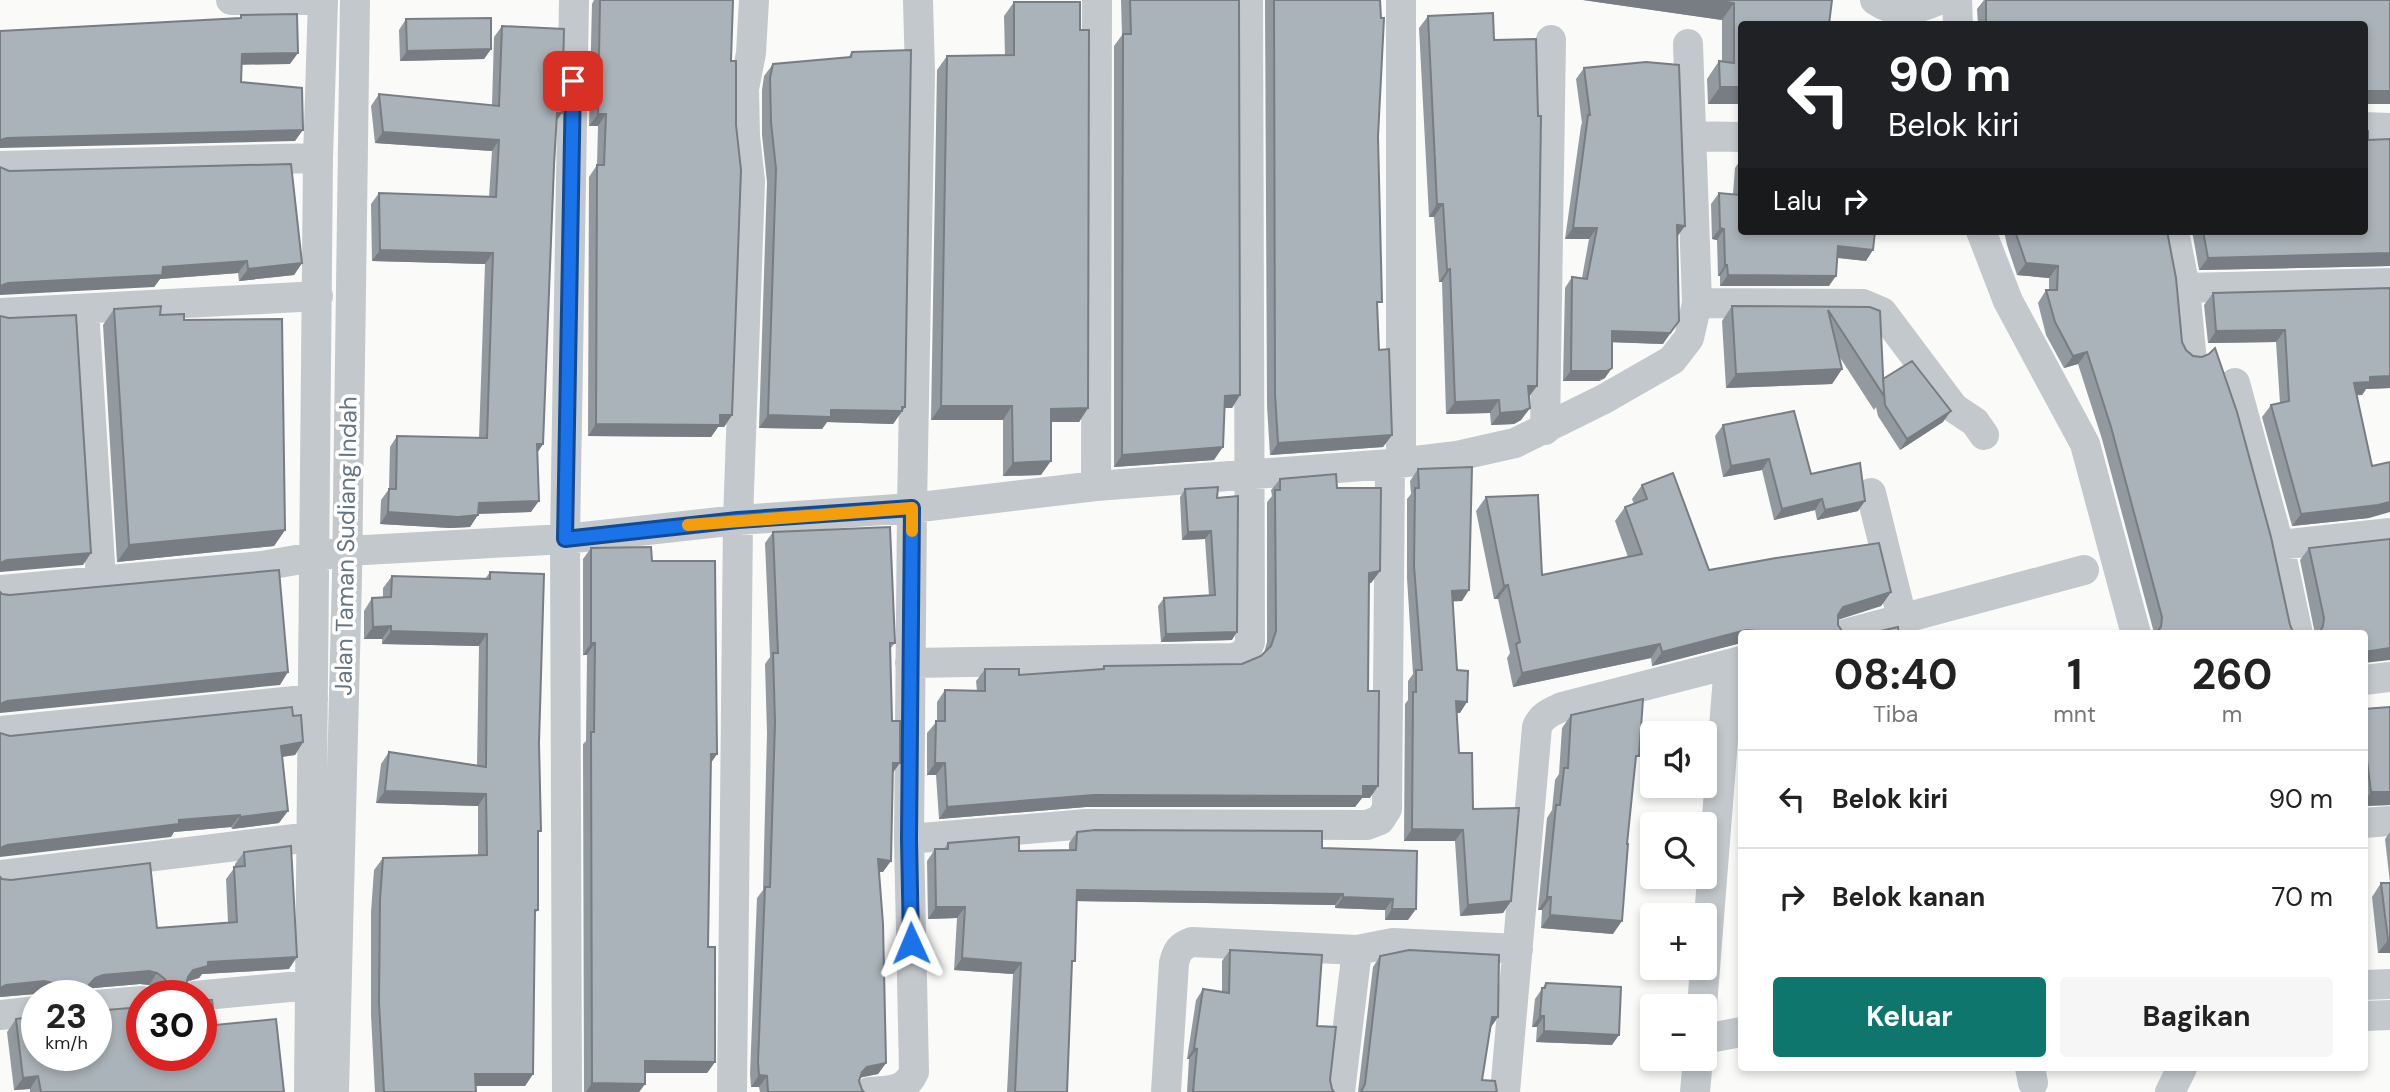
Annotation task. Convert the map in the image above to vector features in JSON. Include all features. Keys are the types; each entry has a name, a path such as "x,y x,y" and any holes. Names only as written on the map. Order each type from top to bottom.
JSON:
{"street":[{"path":"231,0 323,0 318,158 310,1092"},
{"name":"Jalan Taman Sudiang Indah","path":"334,1092 355,0"},
{"path":"567,1092 565,539 574,0"},
{"path":"732,1092 738,520 750,181 744,89 751,52 754,0"},
{"path":"869,1092 901,1088 908,1083 914,1072 909,839 920,74 918,0"},
{"path":"1096,485 1097,0"},
{"path":"910,663 1233,658 1243,655 1250,642 1248,0"},
{"path":"909,839 1086,824 1367,825 1380,820 1387,809 1401,0"},
{"path":"1875,0 1886,8 1906,11 1939,0"},
{"path":"1957,0 1958,21"},
{"path":"1545,430 1551,40"},
{"path":"0,590 262,566 346,551 565,539 738,520 912,508 1096,485 1395,463 1457,456 1516,443 1604,399 1672,360 1689,338 1697,303 1688,44"},
{"path":"2368,127 2390,128"},
{"path":"1691,136 1738,136"},
{"path":"0,166 318,158"},
{"path":"1983,235 2008,302 2085,443 2135,630"},
{"path":"2175,235 2185,288 2191,352"},
{"path":"2185,288 2390,283"},
{"path":"0,313 318,296"},
{"path":"1697,303 1863,304 1873,307 1882,313 1954,408 1975,422 1984,435"},
{"path":"84,309 101,580"},
{"path":"2235,383 2279,545 2297,630"},
{"path":"1871,493 1921,621"},
{"path":"2279,545 2390,533"},
{"path":"1868,630 1921,621 2084,570"},
{"path":"1505,1092 1540,720 1546,714 1562,708 1735,662 1728,855 1704,994"},
{"path":"2368,680 2390,677"},
{"path":"0,732 313,699"},
{"path":"2368,823 2390,821"},
{"path":"0,875 311,837"},
{"path":"1166,1092 1174,963 1176,953 1182,946 1192,942 1357,950 1393,943 1518,950"},
{"path":"1340,1092 1357,950"},
{"path":"2368,985 2390,984"},
{"path":"217,994 310,985"},
{"path":"0,1015 21,1013"},
{"path":"2368,1016 2390,1014"},
{"path":"1717,1037 1738,1033"},
{"path":"1695,1092 1697,1071"},
{"path":"2170,1092 2180,1071"}],"building":[{"path":"600,0 733,0 731,61 736,61 736,125 741,170 732,415 720,415 720,425 596,424 597,165 604,165 606,114 598,114"},
{"path":"1130,0 1239,0 1240,395 1225,396 1223,447 1122,455 1123,34 1131,34"},
{"path":"1274,0 1380,0 1381,18 1384,18 1378,137 1382,302 1377,302 1379,350 1389,349 1392,435 1278,443 1275,394"},
{"path":"1715,0 1832,0 1829,21 1738,21 1738,87 1720,87 1719,61 1734,63 1734,3"},
{"path":"1986,0 2390,0 2390,91 2368,91 2368,21 1986,21"},
{"path":"1014,2 1080,2 1080,30 1089,30 1088,408 1051,409 1051,461 1013,463 1012,406 941,406 947,56 1014,55"},
{"path":"1493,13 1494,40 1536,39 1538,116 1541,116 1537,386 1528,386 1530,408 1500,413 1499,400 1455,402 1450,269 1447,270 1443,204 1437,204 1428,16"},
{"path":"297,14 298,53 242,54 241,82 302,88 303,130 0,140 0,31 241,18 241,15"},
{"path":"491,18 491,49 407,51 406,19"},
{"path":"502,26 564,29 562,113 557,113 554,165 543,444 537,444 539,501 479,503 478,515 458,517 388,512 389,489 396,489 397,436 487,438 493,253 380,250 379,193 496,197 499,140 383,132 379,94 499,106"},
{"path":"911,50 905,407 902,407 902,411 831,410 831,417 768,415 776,169 771,122 770,78 773,64 851,57 852,52"},
{"path":"1646,62 1679,65 1685,226 1677,225 1679,321 1670,333 1612,331 1612,368 1607,371 1571,371 1572,277 1587,279 1597,228 1573,228 1590,115 1584,68"},
{"path":"2390,139 2390,253 2208,258 2204,235 2368,235 2368,140"},
{"path":"291,164 302,263 248,269 247,261 163,267 162,275 8,283 0,286 0,167 9,171"},
{"path":"1719,193 1738,195 1738,235 1875,235 1873,250 1838,246 1836,276 1728,275 1725,265 1724,229 1720,228"},
{"path":"2016,235 2168,235 2176,278 2182,342 2193,356 2202,357 2215,348 2237,412 2271,537 2292,630 2158,630 2162,617 2111,427 2087,352 2073,356 2055,322 2046,290 2057,290 2058,266 2026,263"},
{"path":"2390,288 2390,376 2370,377 2370,382 2354,383 2372,466 2390,462 2390,502 2301,514 2271,405 2289,401 2285,330 2216,331 2213,293"},
{"path":"161,306 160,315 184,314 184,320 282,319 285,530 129,545 114,309"},
{"path":"1732,306 1870,307 1880,311 1884,396 1828,310 1842,369 1736,374"},
{"path":"76,315 91,553 7,560 0,563 0,316 9,318"},
{"path":"1912,361 1951,411 1907,439 1885,405 1883,379"},
{"path":"1794,411 1811,474 1860,463 1865,501 1825,510 1822,499 1782,509 1769,459 1731,466 1723,425"},
{"path":"1472,467 1469,590 1452,591 1457,670 1468,671 1467,702 1456,701 1459,753 1472,753 1473,809 1519,808 1511,901 1468,905 1463,830 1412,829 1413,692 1416,692 1416,670 1422,670 1414,566 1415,488 1419,488 1418,469"},
{"path":"1673,473 1709,570 1879,543 1891,592 1843,607 1838,615 1838,625 1841,630 1738,630 1662,652 1660,644 1522,673 1516,644 1520,642 1508,585 1504,586 1486,497 1538,495 1542,575 1642,554 1625,507 1647,499 1642,485"},
{"path":"1336,474 1337,488 1381,488 1380,571 1369,573 1368,691 1379,691 1378,786 1363,786 1363,796 1094,795 947,807 945,763 935,763 936,721 945,721 945,690 985,691 985,669 1019,669 1019,675 1104,669 1104,666 1242,664 1261,656 1271,646 1276,631 1275,490 1280,490 1280,479"},
{"path":"1218,487 1217,498 1238,496 1237,632 1166,634 1164,598 1215,595 1211,531 1188,532 1185,489"},
{"path":"890,527 895,643 890,643 892,721 900,721 900,763 893,763 891,861 878,859 883,924 886,1063 867,1067 862,1072 859,1081 864,1092 768,1092 767,1076 759,1075 758,1062 765,887 770,887 775,722 773,653 778,653 773,532"},
{"path":"2390,539 2390,648 2368,651 2368,630 2321,630 2324,618 2309,548"},
{"path":"651,547 652,561 715,561 717,754 711,754 708,947 715,947 715,1062 645,1061 645,1084 592,1083 591,732 594,732 595,643 591,643 591,548"},
{"path":"279,570 288,672 7,701 0,704 0,592 10,595"},
{"path":"490,572 544,574 539,743 541,831 538,831 538,910 535,910 533,1074 475,1074 476,1092 384,1092 379,1003 383,858 487,855 486,794 385,791 389,752 486,767 487,634 391,631 391,626 373,627 372,598 391,597 392,576 490,579"},
{"path":"1643,699 1639,756 1636,756 1627,844 1622,921 1550,915 1551,897 1547,897 1556,805 1560,805 1564,768 1568,768 1571,715"},
{"path":"292,707 293,716 301,715 303,742 281,746 288,811 179,820 179,824 0,848 0,733 10,736"},
{"path":"2390,707 2390,792 2371,792 2368,768 2368,709"},
{"path":"1322,831 1322,848 1417,851 1416,909 1392,909 1393,899 1343,897 1343,894 1077,890 1067,1092 1015,1092 1021,963 962,958 965,907 936,907 935,849 948,849 948,843 1019,837 1019,851 1076,850 1077,832"},
{"path":"291,846 297,957 208,962 208,966 193,970 187,980 165,980 157,973 149,971 103,975 93,980 21,980 21,983 0,988 0,877 11,880 150,863 157,928 237,922 234,867 245,866 244,852"},
{"path":"2381,883 2390,883 2390,940 2388,940"},
{"path":"1230,950 1322,955 1317,1026 1336,1027 1330,1080 1334,1092 1193,1092 1197,1049 1194,1048 1203,989 1229,993"},
{"path":"1409,950 1499,955 1498,1017 1492,1017 1482,1080 1495,1081 1497,1092 1361,1092 1365,1084 1380,956"},
{"path":"1546,983 1621,987 1619,1035 1544,1031 1544,1016 1540,1016 1542,988 1545,988"},
{"path":"126,1008 126,1071 217,1071 217,1025 276,1019 284,1092 41,1092 38,1076 23,1078 22,1071 112,1071 112,1010"},
{"path":"21,1018 21,1061 16,1019"}],"slow traffic":[{"path":"688,525 912,508 912,531"}],"route":[{"path":"573,81 565,539 738,520 912,508 909,839 911,943"}]}
